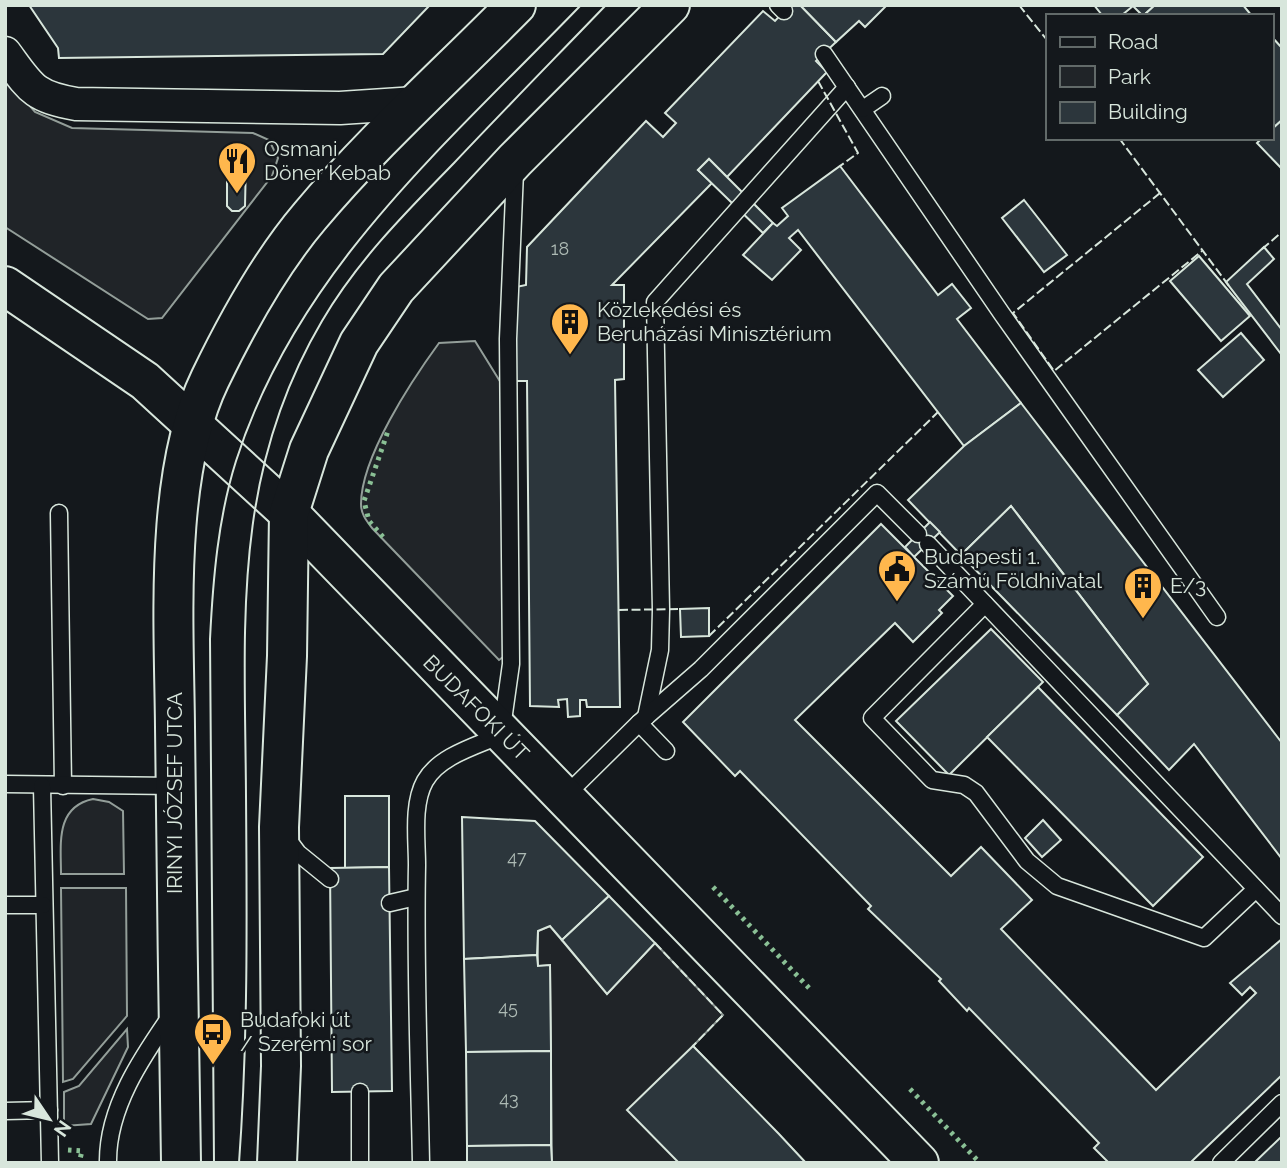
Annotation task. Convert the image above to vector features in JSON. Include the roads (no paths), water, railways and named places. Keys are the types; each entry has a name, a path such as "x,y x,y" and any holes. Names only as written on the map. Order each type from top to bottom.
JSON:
{"main road":[{"name":"IRINYI JÓZSEF UTCA","path":"181,1163 174,608 178,519 193,424 209,381 267,277 308,218 416,103 516,5"},
{"path":"277,1163 281,1066 279,827 287,656 289,513 314,439 359,343 396,288 515,160 670,5"},
{"name":"BUDAFOKI ÚT","path":"5,286 145,381 289,513 501,735 919,1163"}],"street":[{"path":"5,53 29,85 43,97 76,104 340,108 416,103"}],"lane":[{"path":"824,54 1002,314 1217,617"},
{"path":"642,720 660,650 655,302 847,87"},
{"path":"863,109 881,96"},
{"path":"421,1163 416,897 420,797 425,781 454,756 501,735 510,664 508,339 515,160"},
{"path":"564,797 642,720 701,669 877,493 1282,916"},
{"path":"59,513 64,786"},
{"path":"985,604 872,718 932,780 964,785 976,793 1027,861 1057,886 1204,938 1256,889"},
{"path":"642,720 666,751"},
{"path":"5,784 175,786"},
{"path":"42,786 50,1163"},
{"path":"279,827 298,853 330,878"},
{"path":"390,903 416,897"},
{"path":"5,905 43,905"},
{"path":"108,1163 108,1143 115,1116 146,1050 179,1003"},
{"path":"360,1092 360,1163"},
{"path":"1221,1163 1282,1103"},
{"path":"5,1111 49,1110"}],"tram line":[{"path":"214,1163 210,639 217,549 236,461 263,392 297,329 336,270 429,160 581,5"},
{"path":"239,1163 246,980 246,611 249,552 258,494 272,436 293,379 322,321 366,258 400,219 606,5"}],"place":[{"name":"Osmani Döner Kebab","path":"237,195"},
{"name":"Közlekedési és Beruházási Minisztérium","path":"570,356"},
{"name":"Budapesti 1. Számú Földhivatal","path":"897,603"},
{"name":"E/3","path":"1143,620"},
{"name":"Budafoki út / Szerémi sor","path":"213,1066"}]}
